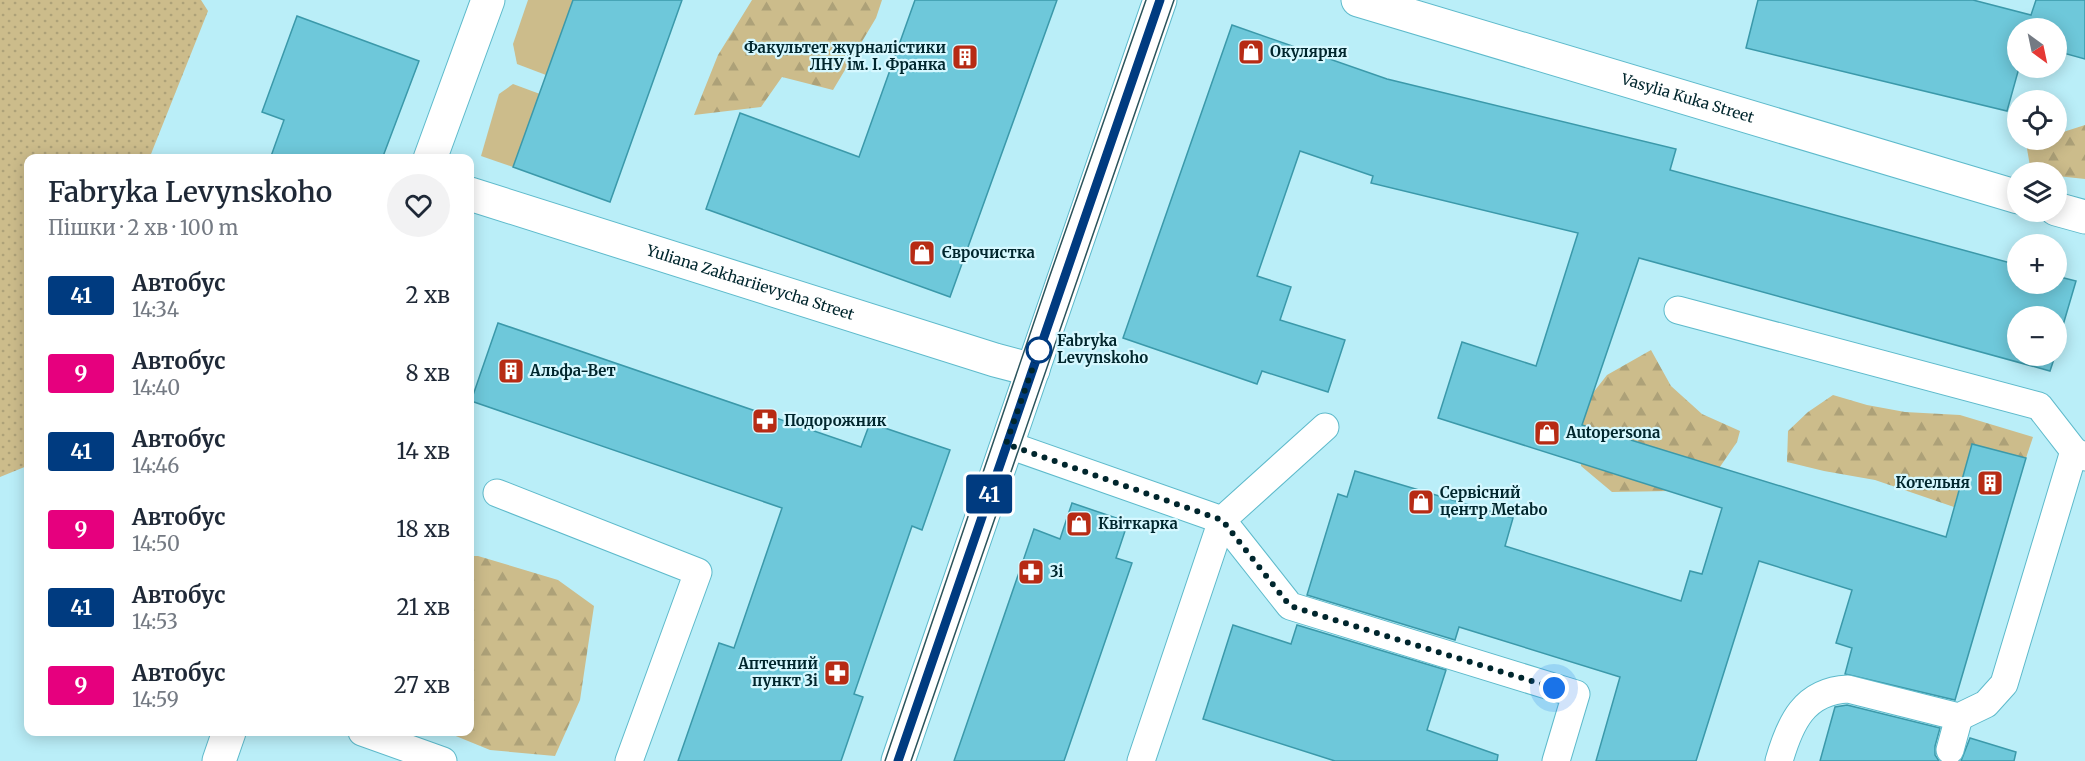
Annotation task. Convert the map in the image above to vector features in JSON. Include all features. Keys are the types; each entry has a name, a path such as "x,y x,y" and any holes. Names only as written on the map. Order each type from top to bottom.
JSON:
{"street":[{"path":"432,154 488,0"},
{"path":"898,761 1160,0"},
{"name":"Vasylia Kuka Street","path":"1358,0 2007,194"},
{"name":"Yuliana Zakhariievycha Street","path":"474,195 1033,370"},
{"path":"2067,212 2085,217"},
{"path":"219,761 228,736"}],"lane":[{"path":"1678,310 2039,406 2080,454 2004,684 1986,704 1959,717 1848,690 1833,690 1818,695 1805,706 1783,747 1779,761"},
{"path":"1141,761 1222,520 1325,427"},
{"path":"1006,444 1222,520 1290,606 1576,694 1556,761"},
{"path":"496,493 698,572 628,761"},
{"path":"1950,750 1959,717"},
{"path":"373,736 443,761"}],"green space":[{"path":"0,0 201,0 208,11 151,154 24,154 24,467 0,477"},
{"path":"528,0 573,0 546,75 517,64 513,44"},
{"path":"752,0 882,0 876,18 833,90 782,77 761,107 694,115 718,55"},
{"path":"513,84 540,94 513,167 481,156 499,94"},
{"path":"2085,125 2085,179 2067,177 2067,162 2029,162 2027,150 2067,150 2067,131"},
{"path":"1651,350 1671,386 1702,414 1740,431 1737,442 1711,480 1671,491 1612,492 1581,466 1578,412 1607,375"},
{"path":"1833,395 1867,405 1905,412 1960,415 2033,437 2026,458 1972,444 1954,507 1875,480 1787,462 1788,431 1808,412"},
{"path":"474,556 558,580 594,606 580,700 555,756 490,750 456,736 474,736"}],"building":[{"path":"573,0 682,0 610,202 513,167"},
{"path":"915,0 1057,0 950,297 706,209 740,113 859,157"},
{"path":"1758,0 1973,0 2031,15 2036,0 2085,0 2085,59 2067,54 2067,18 2007,18 2007,78 2016,78 2013,90 2007,90 2007,111 1746,48"},
{"path":"297,16 419,61 384,154 272,154 284,120 262,112"},
{"path":"1232,25 1387,79 1676,149 1670,170 2007,262 2007,294 2067,294 2067,279 2076,281 2067,312 2067,306 2007,306 2007,359 1639,258 1582,425 1946,537 1972,444 2026,458 1955,700 1845,674 1852,648 1836,643 1852,590 1759,561 1696,761 1596,761 1620,677 1459,627 1455,640 1307,595 1338,494 1347,497 1355,471 1513,518 1505,546 1681,601 1690,571 1702,574 1722,508 1438,418 1462,342 1536,366 1578,233 1371,183 1373,176 1300,151 1257,276 1291,287 1280,320 1345,340 1328,392 1262,371 1257,384 1123,338"},
{"path":"498,323 861,447 870,423 950,450 922,530 912,526 854,694 863,697 841,761 678,761 719,643 734,648 782,508 474,402 474,392"},
{"path":"2032,366 2052,366 2050,371"},
{"path":"1072,503 1128,522 1116,558 1132,563 1064,761 954,761 1034,529 1060,539"},
{"path":"1233,625 1291,644 1297,625 1446,670 1427,730 1498,755 1497,761 1335,761 1203,719"},
{"path":"1847,705 1940,728 1935,746 1935,755 1939,761 1820,761 1835,707"},
{"path":"1970,738 2016,752 2014,761 1961,761"}],"tram line":[{"path":"885,761 1146,0"},
{"path":"911,761 1174,0"}],"bus line":[{"name":"41","path":"898,761 1160,0"}],"place":[{"name":"Окулярня","path":"1251,52"},
{"name":"Факультет журналістики ЛНУ ім. І. Франка","path":"965,57"},
{"name":"Єврочистка","path":"922,253"},
{"name":"Fabryka Levynskoho","path":"1039,350"},
{"name":"Альфа-Вет","path":"511,371"},
{"name":"Подорожник","path":"765,421"},
{"name":"Autopersona","path":"1547,433"},
{"name":"Котельня","path":"1990,483"},
{"name":"Сервісний центр Metabo","path":"1421,502"},
{"name":"Квіткарка","path":"1079,524"},
{"name":"3i","path":"1031,572"},
{"name":"Аптечний пункт 3і","path":"837,673"}],"route":[{"path":"1039,350 1006,444 1222,520 1290,606 1554,688"}]}
